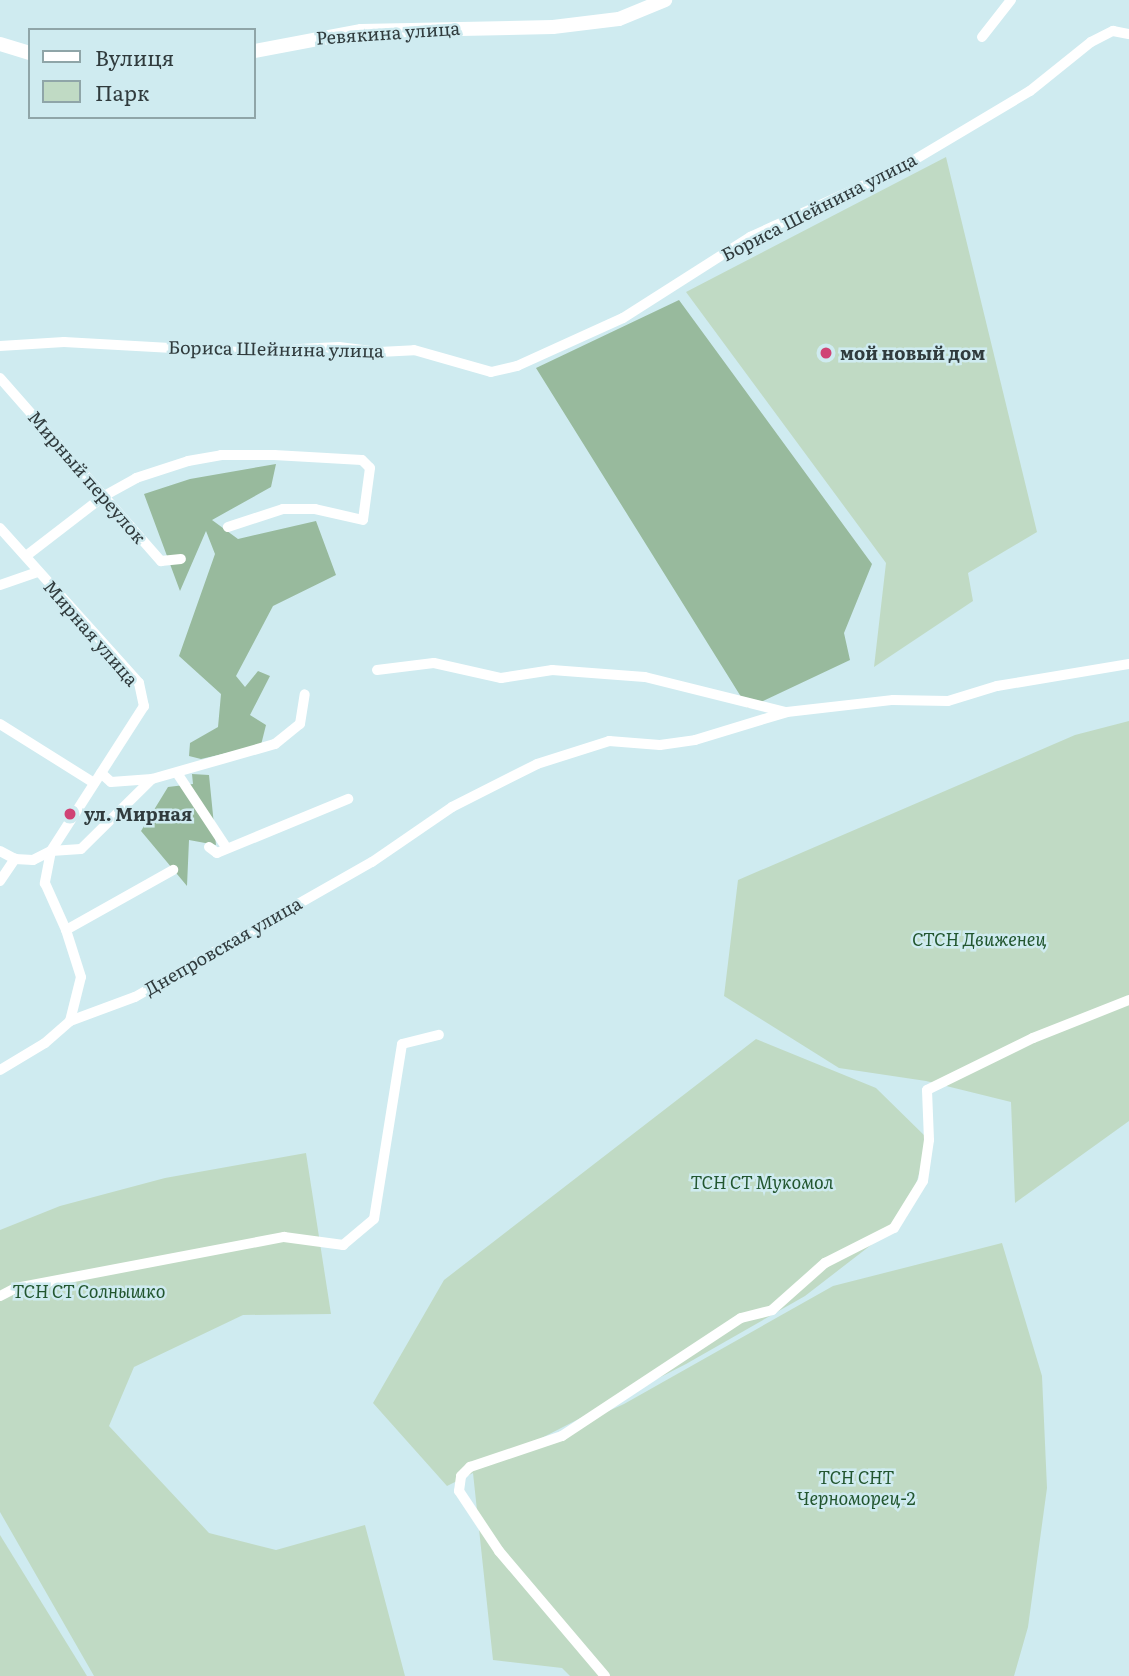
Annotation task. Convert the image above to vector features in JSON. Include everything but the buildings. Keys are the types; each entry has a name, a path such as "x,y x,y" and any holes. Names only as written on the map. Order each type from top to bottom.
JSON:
{"main road":[{"name":"Ревякина улица","path":"256,51 360,31 553,27 619,19 665,0"},
{"path":"0,44 28,51"}],"street":[{"path":"982,37 1011,0"},
{"name":"Бориса Шейнина улица","path":"0,346 64,342 241,352 339,347 379,352 414,350 491,372 517,366 623,318 750,237 899,169 1030,91 1091,42 1112,31 1129,34"},
{"name":"Мирный переулок","path":"0,378 161,561 181,559"},
{"path":"26,556 104,496 136,478 221,455 362,460 370,468 363,520 315,509 283,509 228,527"},
{"name":"Мирная улица","path":"0,528 139,683 144,706 139,718 51,851"},
{"path":"0,584 37,572"},
{"path":"377,670 434,663 501,678 552,670 645,677 786,712 893,700 948,701 997,686 1129,664"},
{"path":"101,774 111,782 152,779 275,744 300,724 305,694"},
{"name":"Днепровская улица","path":"0,1070 45,1043 70,1021 135,997 372,862 452,807 537,764 609,741 660,745 695,740 786,712"},
{"path":"0,724 94,783"},
{"path":"177,773 226,847"},
{"path":"0,851 15,859 33,860 51,851 81,849 152,779"},
{"path":"209,847 218,853 226,847 348,799"},
{"path":"51,851 46,883 81,977 70,1021"},
{"path":"0,881 15,859"},
{"path":"65,930 173,870"},
{"path":"605,1676 499,1551 458,1491 461,1476 470,1467 562,1436 741,1318 772,1310 825,1263 894,1228 923,1181 929,1140 927,1090 1033,1038 1129,1000"},
{"path":"0,1296 16,1288 284,1237 342,1245 374,1219 402,1044 439,1035"}],"green space":[{"path":"946,157 1037,532 968,573 973,601 874,667 886,563 686,292"},
{"path":"679,300 872,564 844,633 850,660 748,708 536,368"},
{"path":"276,464 271,487 212,520 238,539 316,521 336,575 273,606 236,676 245,687 258,671 270,676 250,715 266,725 261,745 201,759 189,756 190,743 218,727 221,694 179,656 215,554 206,531 180,591 144,494 190,479"},
{"name":"СТСН Движенец","path":"1129,721 1129,1121 1015,1203 1011,1102 926,1081 839,1068 724,996 738,880 1075,735"},
{"path":"192,774 209,775 216,845 189,840 187,886 141,831 168,787 193,784"},
{"name":"ТСН СНТ Черноморец-2","path":"756,1039 876,1088 929,1140 906,1218 805,1296 686,1364 491,1464 624,1404 833,1286 1002,1243 1042,1376 1047,1488 1028,1627 1014,1676 570,1676 562,1668 493,1660 473,1473 447,1486 373,1403 444,1280"},
{"name":"ТСН СТ Солнышко","path":"306,1153 331,1314 243,1315 134,1367 109,1426 209,1533 276,1550 365,1525 405,1676 94,1676 0,1512 0,1230 60,1206 165,1178"},
{"path":"0,1535 87,1676 0,1676"}],"place":[{"name":"мой новый дом","path":"826,353"},
{"name":"ул. Мирная","path":"70,814"}],"park label":[{"name":"ТСН СТ Мукомол","path":"762,1182"}]}
